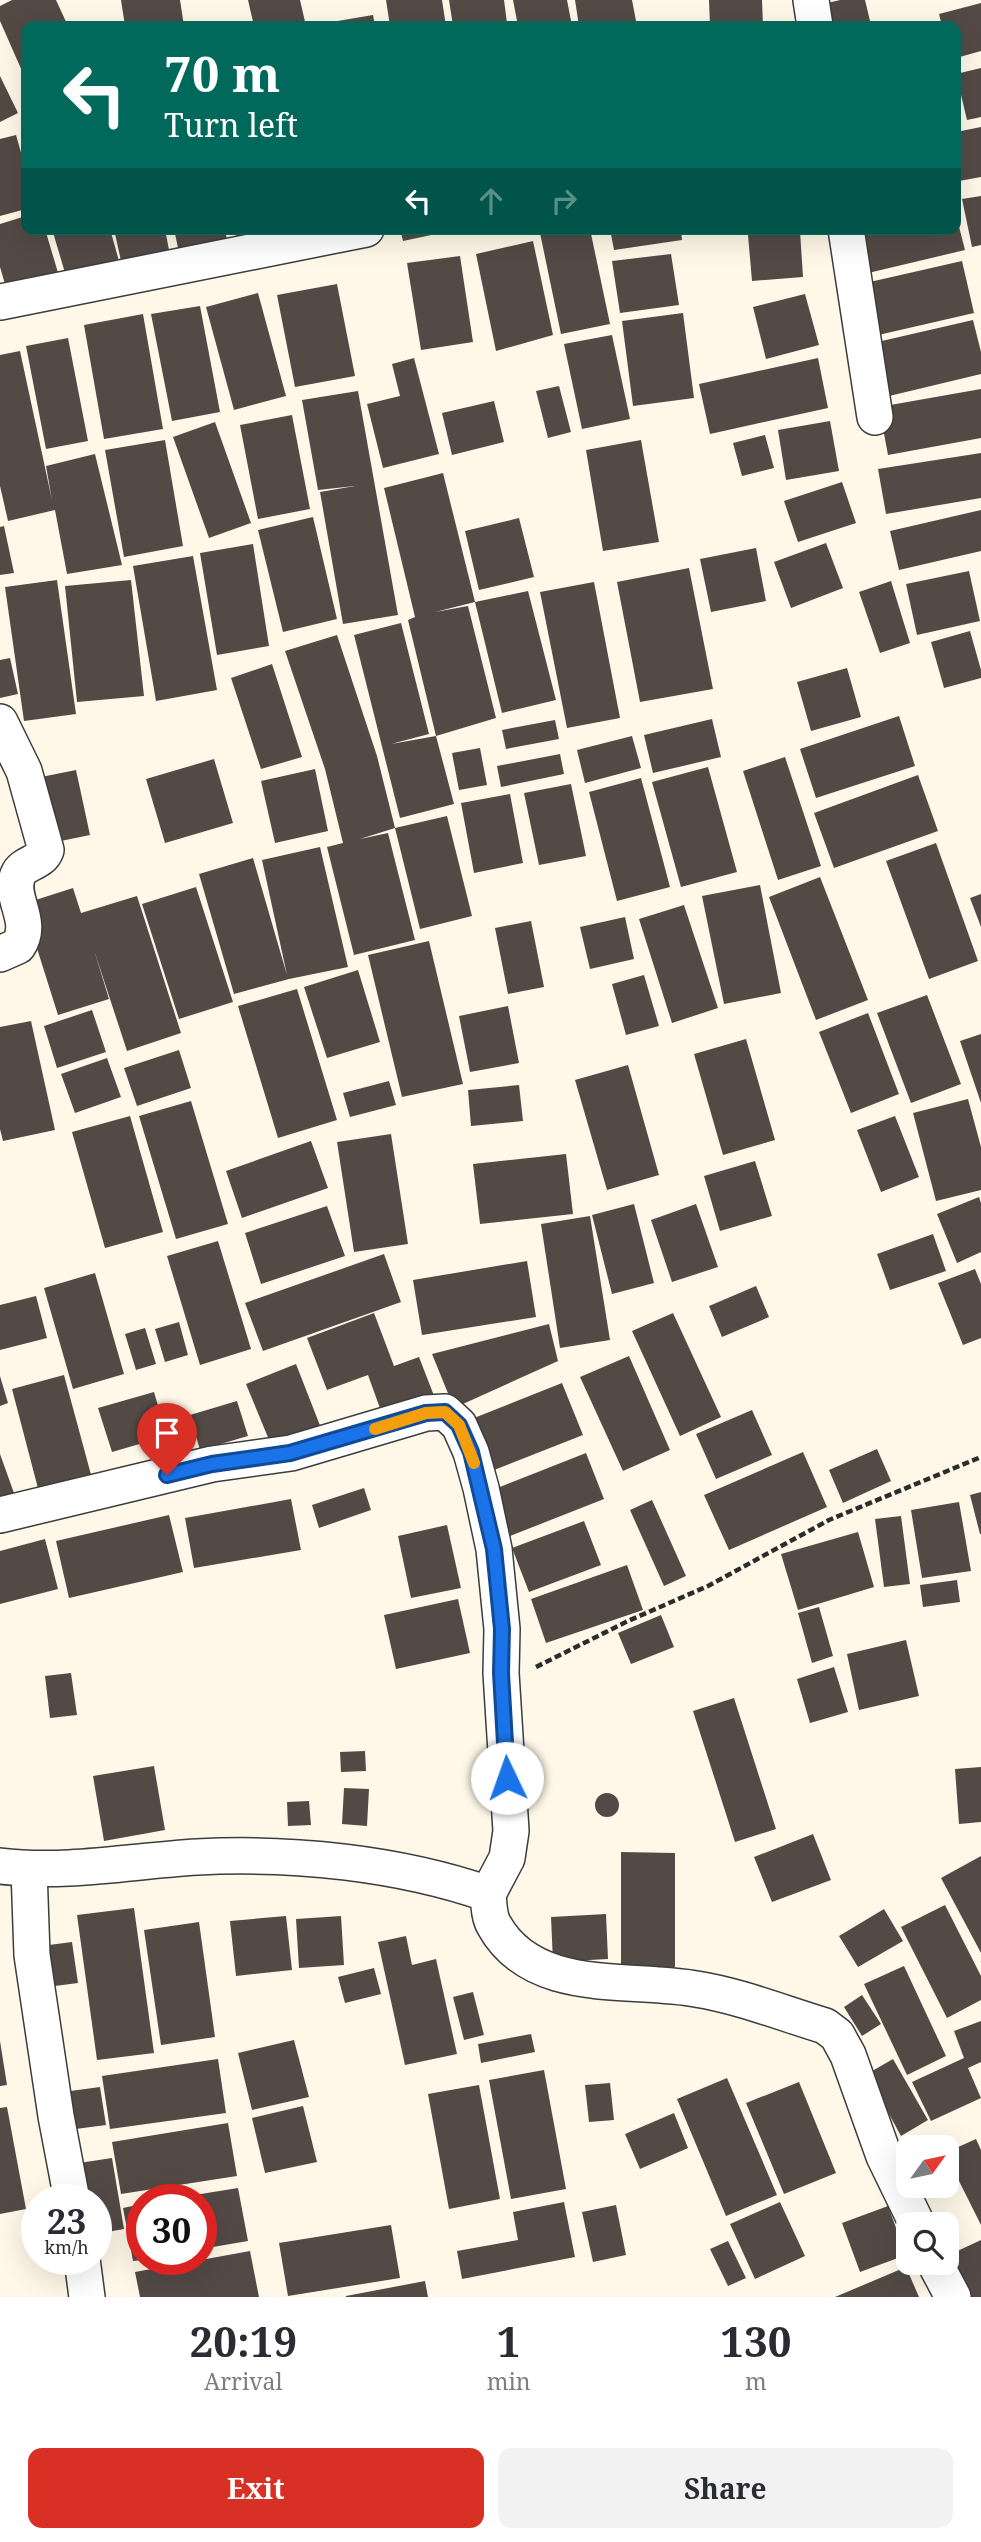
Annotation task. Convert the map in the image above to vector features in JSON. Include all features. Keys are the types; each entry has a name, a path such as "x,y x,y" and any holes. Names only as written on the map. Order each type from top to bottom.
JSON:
{"street":[{"path":"811,0 814,21"},
{"path":"1,297 334,235"},
{"path":"847,235 875,417"},
{"path":"0,723 24,771 46,850 42,858 26,866 17,876 16,885 25,931 18,946 0,954"},
{"path":"0,1515 212,1464 290,1453 426,1413 445,1412 459,1425 471,1452 484,1500 494,1549 502,1629 501,1673 510,1831 507,1858 488,1894 493,1924 511,1946 532,1964 571,1977 677,1986 734,1997 825,2026 837,2035 848,2055 884,2156 910,2212"},
{"path":"69,2184 55,2116 32,1955 15,1868 102,1866 199,1857 276,1858 348,1863 394,1870 459,1884 488,1894"},
{"path":"84,2275 87,2297"},
{"path":"941,2275 953,2297"}],"path":[{"path":"501,1673 538,1667 628,1621 708,1586 830,1520 981,1457"}],"building":[{"path":"12,0 56,0 66,21 21,21 21,69 0,21 0,6"},
{"path":"121,0 180,0 183,21 124,21"},
{"path":"248,0 300,0 305,21 253,21"},
{"path":"386,0 442,0 445,21 389,21"},
{"path":"449,0 504,0 507,21 452,21"},
{"path":"513,0 567,0 571,21 517,21"},
{"path":"575,0 632,0 636,21 578,21"},
{"path":"709,0 762,0 763,21 710,21"},
{"path":"865,0 870,21 832,21 827,3"},
{"path":"981,3 981,51 961,57 961,21 941,21 939,14"},
{"path":"373,15 374,21 338,21"},
{"path":"981,68 981,117 967,120 961,95 961,73"},
{"path":"0,76 18,113 0,122"},
{"path":"981,127 981,177 961,181 961,131"},
{"path":"16,135 21,152 21,210 0,216 0,139"},
{"path":"981,196 981,245 972,247 962,199"},
{"path":"21,218 21,235 47,235 59,276 7,291 0,267 0,224"},
{"path":"961,234 965,250 864,274 855,235"},
{"path":"54,235 112,235 121,268 68,283"},
{"path":"115,235 166,235 169,250 121,261"},
{"path":"175,235 226,235 229,252 181,262"},
{"path":"236,235 274,235 239,251"},
{"path":"402,235 431,235 403,241"},
{"path":"540,235 591,235 610,324 561,334"},
{"path":"611,235 682,235 682,240 614,250"},
{"path":"748,235 800,235 803,277 752,281"},
{"path":"533,241 553,335 496,351 476,254"},
{"path":"671,254 679,305 620,313 612,261"},
{"path":"460,256 473,342 421,350 407,263"},
{"path":"962,261 974,313 874,336 861,284"},
{"path":"337,284 355,376 295,387 277,295"},
{"path":"258,293 286,396 234,410 206,307"},
{"path":"805,294 819,345 766,359 753,307"},
{"path":"200,306 220,412 172,421 151,314"},
{"path":"683,313 694,398 633,406 622,321"},
{"path":"143,314 163,429 104,439 84,325"},
{"path":"973,320 981,352 981,374 885,397 873,343"},
{"path":"612,335 630,419 582,429 564,344"},
{"path":"68,338 88,441 46,449 26,346"},
{"path":"20,351 52,500 46,466 95,454 122,565 67,574 55,510 8,521 0,486 0,355"},
{"path":"414,358 439,454 383,468 367,404 400,396 392,364"},
{"path":"818,358 828,408 710,434 699,384"},
{"path":"559,386 571,432 548,438 536,391"},
{"path":"981,389 981,438 888,455 879,407"},
{"path":"358,391 398,615 343,624 320,492 355,486 318,490 302,400"},
{"path":"494,401 504,442 452,455 442,413"},
{"path":"292,415 310,509 258,519 240,425"},
{"path":"830,421 839,471 786,480 778,430"},
{"path":"215,422 251,523 209,538 173,437"},
{"path":"765,435 774,468 742,476 733,443"},
{"path":"165,440 183,546 124,557 105,450"},
{"path":"641,440 659,542 603,551 586,450"},
{"path":"981,453 981,498 886,514 878,469"},
{"path":"443,473 475,602 435,612 468,606 496,718 436,736 408,620 415,617 384,488"},
{"path":"842,482 856,523 798,542 784,501"},
{"path":"981,510 981,551 899,570 890,531"},
{"path":"313,517 337,619 283,632 258,530"},
{"path":"519,518 534,577 479,590 465,531"},
{"path":"4,526 14,573 0,575 0,527"},
{"path":"826,543 843,588 791,608 774,562"},
{"path":"253,544 269,646 217,655 200,553"},
{"path":"756,548 766,601 711,612 700,559"},
{"path":"193,556 217,690 156,701 133,566"},
{"path":"689,568 713,689 640,702 617,582"},
{"path":"969,571 980,621 917,635 906,584"},
{"path":"57,580 76,714 24,721 5,587"},
{"path":"131,580 144,696 77,702 65,586"},
{"path":"891,581 910,643 880,653 859,592"},
{"path":"594,582 620,718 567,728 540,592"},
{"path":"528,591 556,700 502,713 475,602"},
{"path":"401,623 429,734 391,744 436,736 454,804 400,818 354,635"},
{"path":"970,631 981,678 944,688 931,642"},
{"path":"337,635 377,756 395,828 360,839 388,833 415,940 354,955 327,847 343,843 325,769 285,651"},
{"path":"10,658 18,694 0,698 0,660"},
{"path":"272,664 302,757 261,769 231,678"},
{"path":"847,668 861,717 811,731 797,682"},
{"path":"899,716 915,766 816,798 800,749"},
{"path":"712,719 721,757 653,773 644,735"},
{"path":"555,720 559,739 506,749 502,730"},
{"path":"632,736 641,768 585,783 577,750"},
{"path":"480,748 487,785 459,790 452,753"},
{"path":"560,754 564,774 501,787 497,766"},
{"path":"785,757 821,866 778,880 743,771"},
{"path":"214,759 233,823 165,843 146,779"},
{"path":"708,767 737,872 681,887 652,782"},
{"path":"315,769 328,831 275,843 261,781"},
{"path":"76,770 90,835 56,842 41,777"},
{"path":"918,775 938,831 834,868 814,813"},
{"path":"641,778 670,887 617,901 589,792"},
{"path":"571,784 586,856 539,865 524,793"},
{"path":"510,794 523,863 474,873 461,803"},
{"path":"447,816 472,916 420,929 395,828"},
{"path":"936,843 978,961 929,979 886,861"},
{"path":"320,847 348,967 234,994 199,874 253,858 287,975 262,860"},
{"path":"820,877 868,1000 816,1020 769,897"},
{"path":"760,885 781,993 724,1004 702,896"},
{"path":"196,887 233,1002 179,1019 142,904"},
{"path":"73,888 81,913 137,896 181,1033 127,1051 94,950 109,999 58,1015 23,904"},
{"path":"981,894 981,927 970,898"},
{"path":"684,905 718,1008 672,1023 639,919"},
{"path":"625,917 634,959 590,969 580,927"},
{"path":"531,921 544,987 508,994 495,928"},
{"path":"429,941 463,1084 402,1097 368,955"},
{"path":"358,970 380,1042 327,1058 304,987"},
{"path":"644,975 659,1026 626,1035 612,984"},
{"path":"297,989 337,1120 278,1138 238,1006"},
{"path":"927,995 961,1084 911,1103 877,1013"},
{"path":"508,1006 519,1063 470,1072 459,1016"},
{"path":"92,1010 106,1052 57,1068 44,1026"},
{"path":"868,1013 899,1094 851,1113 819,1032"},
{"path":"31,1021 55,1130 3,1141 0,1129 0,1027"},
{"path":"981,1034 981,1103 960,1041"},
{"path":"746,1039 775,1140 723,1155 694,1054"},
{"path":"179,1050 191,1088 137,1106 124,1068"},
{"path":"107,1058 121,1097 75,1113 61,1074"},
{"path":"628,1065 659,1175 607,1190 575,1080"},
{"path":"389,1081 396,1105 350,1117 343,1093"},
{"path":"519,1085 523,1121 471,1126 468,1090"},
{"path":"968,1099 981,1147 981,1190 936,1201 913,1113"},
{"path":"191,1101 228,1224 176,1239 139,1116"},
{"path":"130,1116 163,1232 105,1248 72,1132"},
{"path":"895,1116 919,1177 881,1192 857,1130"},
{"path":"391,1134 408,1244 354,1252 337,1142"},
{"path":"311,1141 328,1188 242,1218 226,1171"},
{"path":"566,1154 573,1214 480,1224 473,1164"},
{"path":"755,1161 772,1216 720,1231 704,1176"},
{"path":"979,1197 981,1252 957,1263 937,1214"},
{"path":"634,1204 654,1283 612,1294 592,1215"},
{"path":"696,1204 718,1267 672,1282 651,1220"},
{"path":"327,1206 345,1256 261,1284 245,1233"},
{"path":"590,1216 610,1340 560,1348 541,1224"},
{"path":"933,1234 946,1271 890,1290 877,1254"},
{"path":"218,1241 251,1349 200,1365 167,1256"},
{"path":"384,1254 401,1302 263,1351 245,1303"},
{"path":"527,1261 536,1317 422,1335 413,1280"},
{"path":"975,1269 981,1284 981,1338 963,1345 938,1283"},
{"path":"95,1273 124,1374 73,1389 44,1288"},
{"path":"756,1286 769,1317 722,1337 709,1306"},
{"path":"36,1296 47,1338 0,1350 0,1305"},
{"path":"374,1313 394,1366 419,1357 438,1406 386,1425 368,1375 327,1390 307,1338"},
{"path":"673,1313 721,1417 680,1436 632,1331"},
{"path":"179,1322 188,1355 165,1362 155,1329"},
{"path":"549,1324 558,1361 454,1408 432,1354"},
{"path":"145,1328 156,1364 136,1370 125,1334"},
{"path":"629,1356 670,1450 623,1471 580,1377"},
{"path":"296,1364 321,1428 272,1447 246,1384"},
{"path":"64,1375 93,1482 40,1496 12,1389"},
{"path":"0,1376 8,1403 0,1406"},
{"path":"562,1383 583,1435 484,1474 464,1422"},
{"path":"154,1392 167,1436 112,1452 98,1408"},
{"path":"237,1401 248,1436 200,1450 190,1415"},
{"path":"752,1410 772,1455 716,1479 696,1434"},
{"path":"877,1449 891,1481 843,1503 829,1470"},
{"path":"803,1452 827,1507 729,1550 704,1495"},
{"path":"586,1453 604,1499 510,1536 492,1490"},
{"path":"0,1454 14,1493 0,1498"},
{"path":"364,1488 371,1510 319,1528 312,1505"},
{"path":"981,1492 981,1534 980,1534 970,1495"},
{"path":"291,1499 301,1550 194,1568 185,1518"},
{"path":"652,1500 686,1576 664,1586 630,1510"},
{"path":"959,1502 971,1571 922,1578 911,1510"},
{"path":"169,1515 183,1572 69,1598 56,1541"},
{"path":"901,1516 910,1584 884,1587 875,1519"},
{"path":"584,1521 601,1565 529,1592 512,1548"},
{"path":"447,1525 461,1588 411,1598 398,1536"},
{"path":"858,1532 874,1587 798,1610 781,1554"},
{"path":"45,1539 58,1589 0,1604 0,1551"},
{"path":"627,1565 643,1610 546,1643 531,1599"},
{"path":"957,1580 960,1602 923,1607 920,1585"},
{"path":"458,1599 470,1653 396,1669 384,1615"},
{"path":"819,1607 833,1656 812,1663 798,1613"},
{"path":"661,1615 674,1647 631,1664 618,1633"},
{"path":"906,1640 919,1696 859,1710 847,1654"},
{"path":"834,1667 848,1712 810,1723 797,1679"},
{"path":"71,1673 77,1715 50,1718 45,1676"},
{"path":"734,1698 776,1829 735,1842 693,1711"},
{"path":"365,1751 366,1771 341,1772 340,1752"},
{"path":"154,1766 165,1830 104,1841 93,1776"},
{"path":"981,1767 981,1822 959,1824 955,1769"},
{"path":"344,1788 369,1789 367,1826 342,1824"},
{"path":"607,1793 616,1796 619,1805 616,1814 607,1817 598,1814 595,1805 598,1796"},
{"path":"309,1801 311,1825 288,1826 287,1802"},
{"path":"813,1834 831,1880 772,1902 754,1857"},
{"path":"621,1852 675,1853 675,1967 621,1967"},
{"path":"981,1856 981,1953 941,1878"},
{"path":"945,1905 981,1976 981,2000 947,2018 901,1927"},
{"path":"134,1908 154,2053 97,2060 77,1915"},
{"path":"884,1909 903,1941 858,1967 839,1936"},
{"path":"606,1914 608,1959 553,1962 551,1917"},
{"path":"286,1916 292,1970 236,1976 230,1921"},
{"path":"341,1916 344,1965 299,1968 296,1919"},
{"path":"199,1922 215,2037 161,2045 144,1930"},
{"path":"406,1936 412,1965 436,1959 457,2054 405,2065 378,1942"},
{"path":"72,1942 78,1983 55,1986 49,1945"},
{"path":"904,1966 946,2056 907,2075 864,1984"},
{"path":"374,1968 381,1994 345,2003 338,1977"},
{"path":"473,1992 484,2035 464,2040 453,1997"},
{"path":"862,1995 881,2024 862,2036 844,2007"},
{"path":"981,2021 981,2062 968,2068 981,2098 931,2121 912,2082 964,2058 954,2031"},
{"path":"531,2034 535,2052 481,2063 478,2044"},
{"path":"294,2040 309,2097 252,2110 238,2053"},
{"path":"0,2041 7,2085 0,2086"},
{"path":"218,2059 226,2113 110,2129 102,2076"},
{"path":"893,2059 928,2120 900,2135 867,2074"},
{"path":"544,2070 566,2189 511,2199 489,2080"},
{"path":"727,2078 777,2195 726,2216 677,2099"},
{"path":"799,2082 836,2173 784,2194 746,2103"},
{"path":"610,2083 614,2120 589,2122 585,2085"},
{"path":"479,2085 500,2199 449,2209 428,2094"},
{"path":"100,2087 106,2125 68,2130 63,2092"},
{"path":"303,2106 317,2162 265,2173 252,2118"},
{"path":"7,2107 21,2184 21,2210 0,2214 0,2108"},
{"path":"674,2113 688,2148 640,2169 625,2134"},
{"path":"228,2123 237,2176 185,2184 126,2184 126,2193 121,2194 112,2142"},
{"path":"976,2139 981,2150 981,2225 959,2181 959,2147"},
{"path":"112,2158 124,2229 112,2231 112,2184 82,2184 79,2163"},
{"path":"238,2188 248,2241 217,2246 217,2191"},
{"path":"564,2202 575,2257 462,2279 457,2251 518,2240 513,2212"},
{"path":"780,2202 805,2256 755,2279 730,2224"},
{"path":"616,2205 626,2255 593,2262 582,2212"},
{"path":"888,2206 896,2228 896,2259 860,2272 842,2223"},
{"path":"391,2225 400,2278 288,2296 279,2243"},
{"path":"981,2240 981,2297 972,2297 959,2270 959,2250"},
{"path":"728,2241 746,2278 728,2286 710,2249"},
{"path":"250,2251 259,2297 140,2297 136,2275 217,2275 217,2257"},
{"path":"896,2271 896,2275 909,2275 919,2297 835,2297"},
{"path":"425,2281 428,2297 346,2297 346,2296"}],"slow traffic":[{"path":"375,1429 426,1413 445,1412 459,1425 474,1463"}],"route":[{"path":"167,1475 212,1464 290,1453 426,1413 445,1412 459,1425 471,1452 494,1549 502,1629 501,1673 507,1778"}]}
